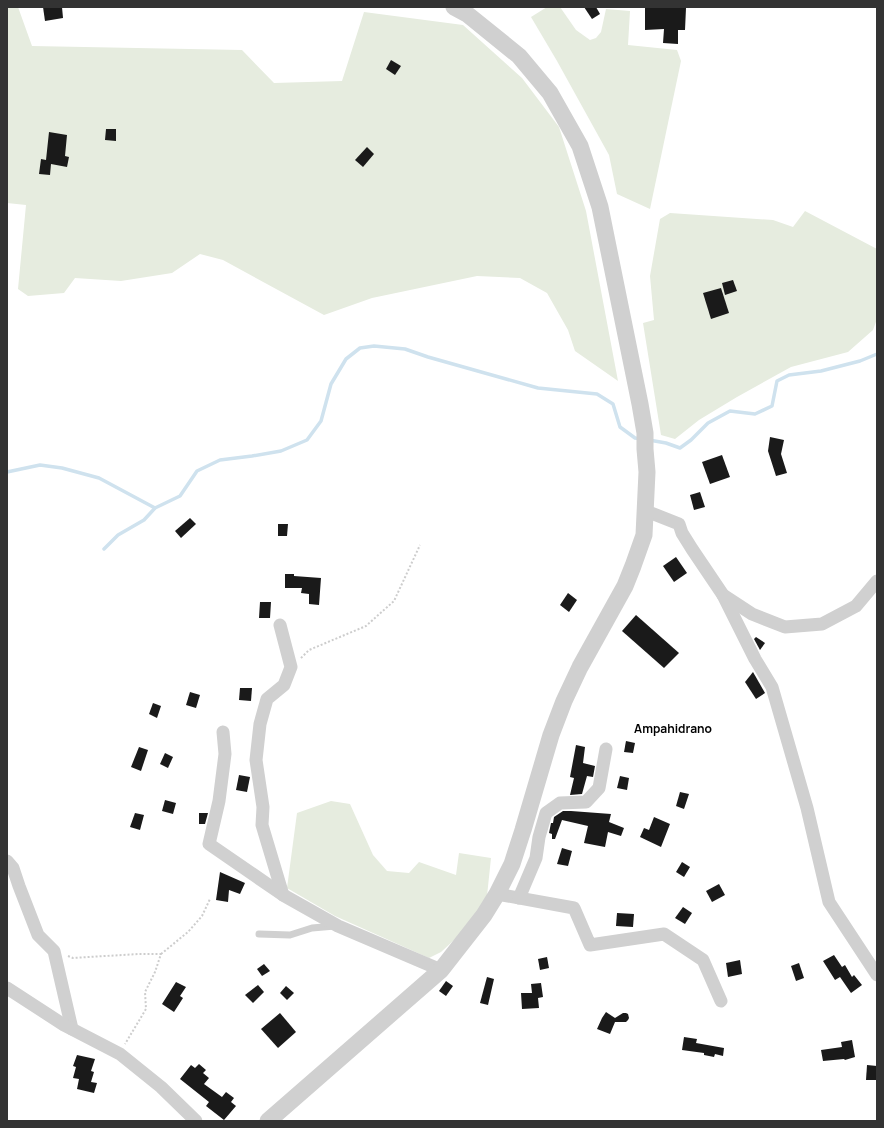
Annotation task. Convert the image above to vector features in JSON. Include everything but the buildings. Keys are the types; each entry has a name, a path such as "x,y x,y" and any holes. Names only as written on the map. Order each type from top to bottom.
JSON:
{"street":[{"path":"268,1121 441,970 484,916 512,864 551,735 564,701 580,667 625,586 644,534 647,472 640,404 600,207 580,146 550,93 519,56 467,14 454,7"},
{"path":"646,510 679,524 682,533 723,595 754,659 772,687 807,808 829,902 877,975"},
{"path":"723,595 752,614 785,627 792,627 822,624 856,606 877,581"},
{"path":"280,625 292,667 284,685 267,699 260,724 256,760 263,808 262,826 283,895"},
{"path":"223,732 226,754 219,801 210,844 283,895 338,926 441,970"},
{"path":"519,898 536,858 539,837 546,813 560,803 586,802 599,788 606,749"},
{"path":"7,861 13,868 18,886 38,935 54,951 72,1029"},
{"path":"497,894 574,908 590,945 664,934 703,960 721,1001"},
{"path":"7,988 72,1029 120,1054 161,1087 196,1121"}],"lane":[{"path":"259,934 290,935 312,928 338,926"}],"path":[{"path":"292,667 309,650 366,626 394,601 420,545"},
{"path":"120,1054 146,1009 145,992 155,972 161,954 188,932 202,916 210,899"},
{"path":"54,951 72,958 161,954"}],"shaded area":[{"path":"7,7 18,7 32,46 242,50 274,83 342,81 364,12 463,25 522,78 559,127 586,211 618,381 575,351 568,330 547,293 520,278 477,276 372,298 324,315 223,260 200,254 172,273 121,281 75,278 64,293 28,296 18,289 26,205 7,203"},
{"path":"547,7 560,7 576,30 590,40 596,38 601,32 606,9 630,11 628,45 677,50 681,61 650,209 617,194 609,155 531,17"},
{"path":"805,211 877,249 877,319 873,330 848,352 791,367 699,420 675,439 661,435 643,323 654,320 650,276 660,219 670,213 773,220 793,227"},
{"path":"331,801 350,804 373,855 387,871 409,873 419,862 456,875 459,853 491,858 487,896 476,920 441,952 429,958 335,916 287,888 297,813"}],"waterway":[{"path":"104,549 118,535 144,520 155,508 180,496 197,471 220,460 281,451 307,440 321,421 331,384 346,359 360,348 374,346 405,349 428,357 538,388 597,394 613,404 620,427 635,438 641,439"},
{"path":"649,440 666,443 680,448 691,440 708,423 730,411 755,414 772,406 777,381 789,375 821,371 860,361 877,354"},
{"path":"7,472 40,465 62,468 99,478 155,508"}],"district":[{"name":"Ampahidrano","path":"673,728"}]}
